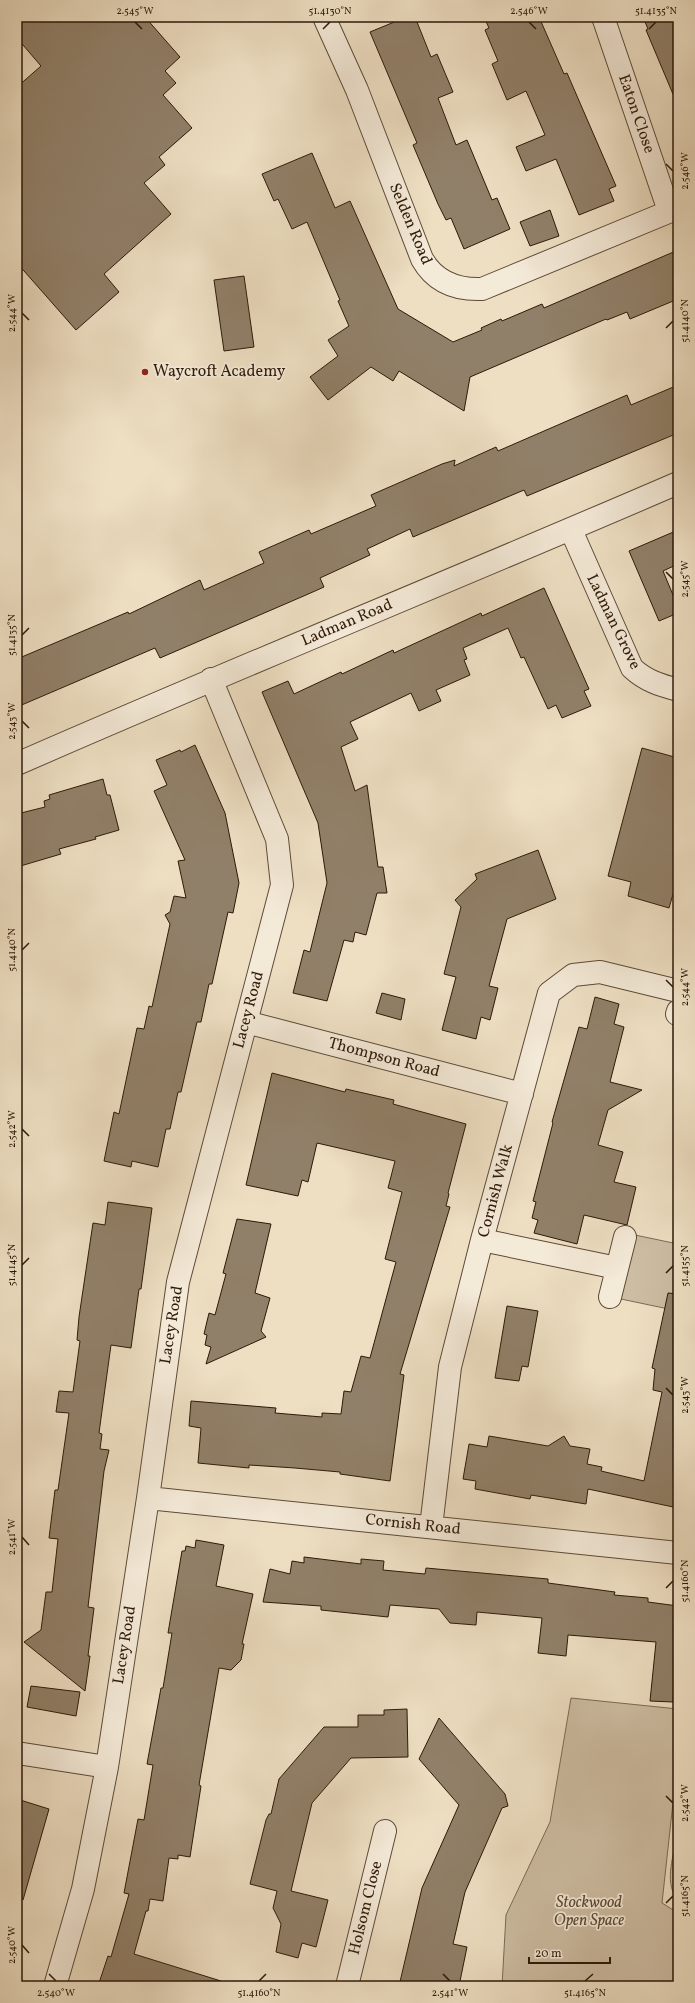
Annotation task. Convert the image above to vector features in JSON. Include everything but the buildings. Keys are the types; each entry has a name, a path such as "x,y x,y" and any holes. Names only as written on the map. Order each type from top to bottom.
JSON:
{"street":[{"name":"Selden Road","path":"324,17 358,90 422,259 428,270 438,279 462,289 482,289 673,209"},
{"name":"Eaton Close","path":"603,17 673,209"},
{"name":"Ladman Road","path":"17,764 212,679 570,530 678,483"},
{"name":"Ladman Grove","path":"570,530 632,668 641,677 653,683 678,690"},
{"name":"Lacey Road","path":"55,1986 83,1889 107,1767 148,1498 178,1282 282,885 277,839 212,679"},
{"name":"Cornish Walk","path":"431,1527 450,1367 482,1240 549,993 573,975 600,972 678,992"},
{"name":"Thompson Road","path":"246,1022 522,1094"},
{"path":"610,1297 625,1237"},
{"path":"482,1240 617,1268"},
{"name":"Cornish Road","path":"148,1498 678,1553"},
{"path":"17,1753 107,1767"},
{"name":"Holsom Close","path":"347,1986 385,1831"}],"green space":[{"path":"635,1235 678,1244 678,1311 621,1299"},
{"name":"Stockwood Open Space","path":"571,1698 678,1709 678,1757 662,1903 678,1913 678,1986 502,1986 506,1915 550,1822"},
{"path":"678,1832 678,1890 674,1894 670,1880"}],"place":[{"name":"Waycroft Academy","path":"145,372"}]}
